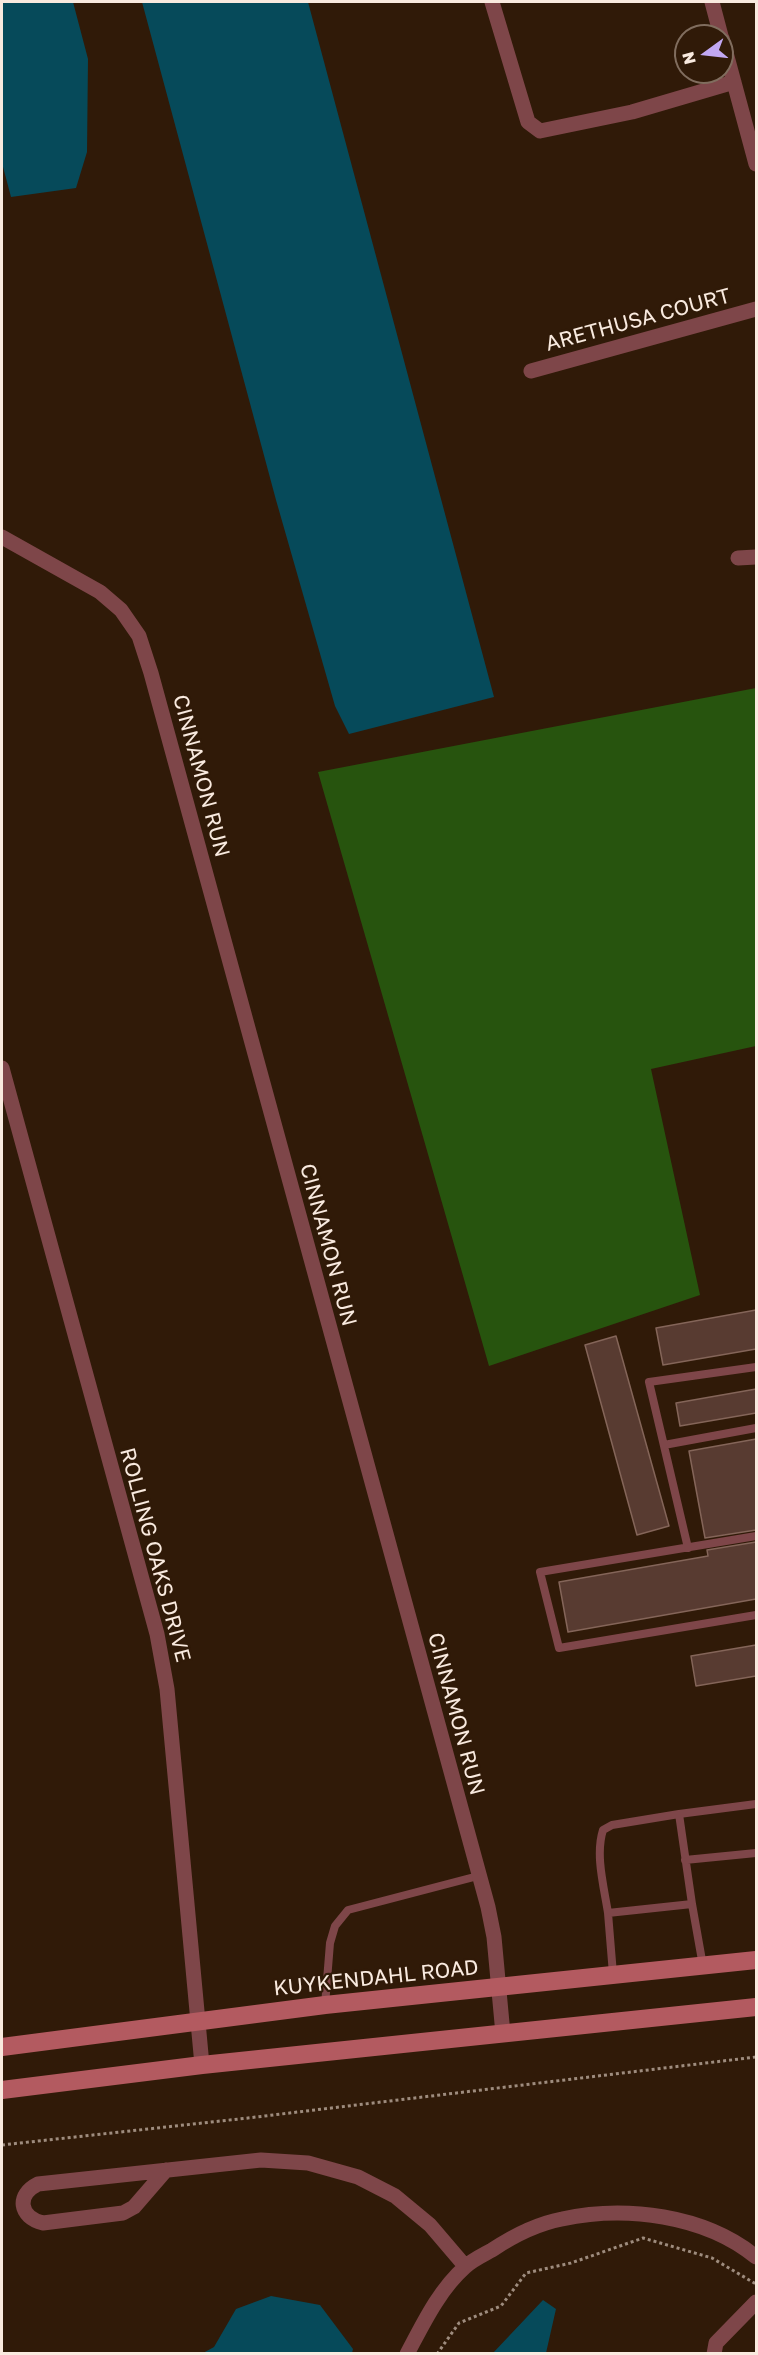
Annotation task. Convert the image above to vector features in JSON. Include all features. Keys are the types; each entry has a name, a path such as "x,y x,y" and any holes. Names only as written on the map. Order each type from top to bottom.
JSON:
{"main road":[{"name":"KUYKENDAHL ROAD","path":"2,2047 325,2004 756,1960"},
{"path":"2,2090 202,2066 756,2007"}],"street":[{"path":"492,2 528,123 540,131 632,112 727,84"},
{"path":"712,2 718,24"},
{"path":"734,82 756,164"},
{"name":"ARETHUSA COURT","path":"531,371 756,309"},
{"name":"CINNAMON RUN","path":"2,537 100,592 121,610 139,636 151,673 478,1876 494,1938 503,2034"},
{"path":"738,558 756,557"},
{"name":"ROLLING OAKS DRIVE","path":"2,1068 157,1634 167,1689 202,2066"},
{"path":"166,2170 134,2207 123,2213 43,2223 33,2221 26,2215 23,2206 24,2195 38,2184 166,2170 261,2160 308,2163 358,2177 395,2196 430,2225 465,2266"},
{"path":"407,2354 433,2305 465,2266 518,2234 560,2219 600,2212 646,2215 688,2223 741,2245 756,2257"},
{"path":"714,2354 716,2343 756,2302"}],"lane":[{"path":"688,1548 649,1382 756,1367"},
{"path":"664,1445 756,1428"},
{"path":"756,1536 540,1572 559,1648 756,1615"},
{"path":"613,1976 608,1912 600,1857 600,1839 603,1830 612,1825 756,1804"},
{"path":"679,1814 692,1905 704,1966"},
{"path":"685,1860 756,1853"},
{"path":"325,2004 330,1943 335,1926 348,1910 478,1876"},
{"path":"608,1912 692,1905"}],"path":[{"path":"2,2145 756,2057"},
{"path":"437,2354 459,2323 501,2306 526,2273 571,2263 643,2238 712,2258 756,2284"}],"green space":[{"path":"756,688 756,1046 651,1069 700,1295 489,1366 318,772"}],"water":[{"path":"2,2 73,2 88,59 87,152 76,188 11,197 2,163"},
{"path":"142,2 308,2 494,697 349,734 335,706 276,500"},
{"path":"271,2296 320,2305 353,2349 352,2353 203,2353 214,2347 236,2309"},
{"path":"543,2300 556,2309 546,2353 493,2353"}],"building":[{"path":"756,1310 756,1349 663,1365 656,1328"},
{"path":"616,1336 669,1526 637,1535 585,1345"},
{"path":"756,1389 756,1413 680,1426 676,1403"},
{"path":"756,1439 756,1530 705,1538 689,1451"},
{"path":"756,1542 756,1599 568,1632 559,1582 708,1556 707,1550"},
{"path":"756,1645 756,1676 696,1686 691,1656"}]}
